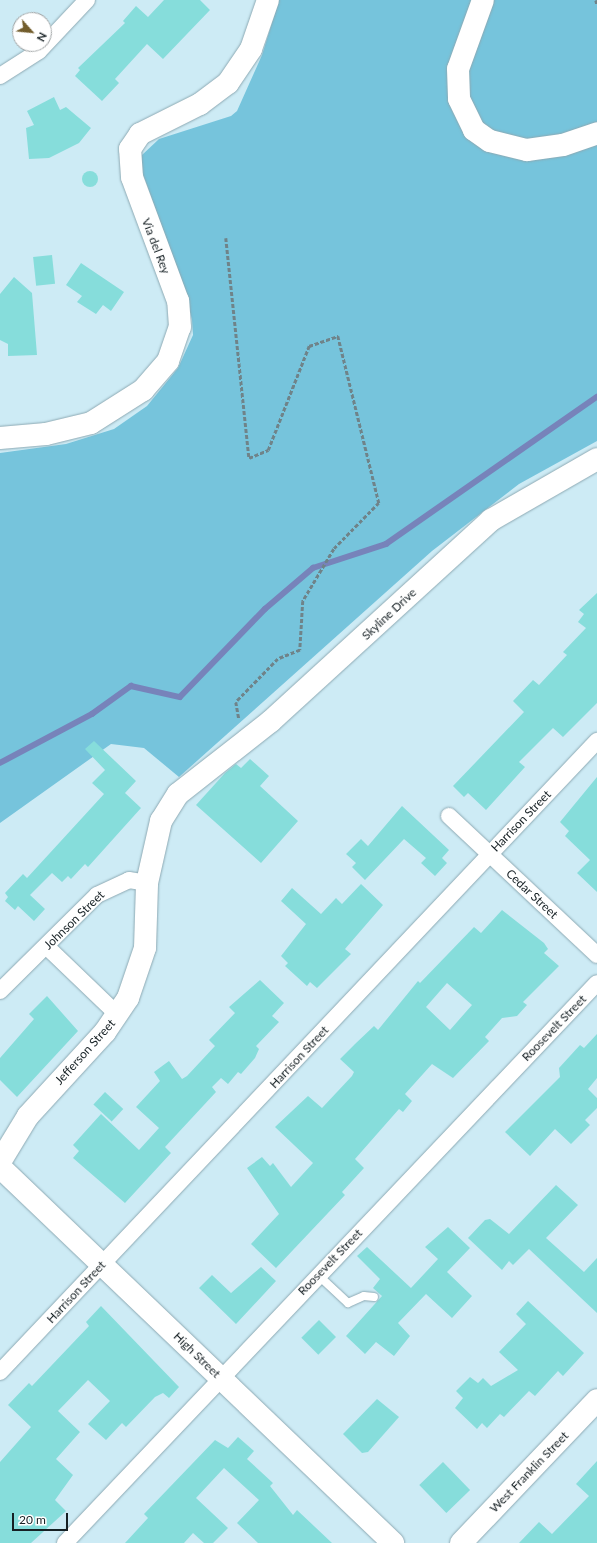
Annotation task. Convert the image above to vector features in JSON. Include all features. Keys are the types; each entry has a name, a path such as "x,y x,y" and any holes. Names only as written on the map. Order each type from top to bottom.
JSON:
{"street":[{"path":"0,76 39,51 87,0"},
{"name":"Via del Rey","path":"0,438 46,434 91,423 143,390 168,361 176,344 180,316 132,177 130,149 140,134 200,104 228,83 251,49 268,0"},
{"path":"483,0 458,75 459,99 474,130 490,141 527,150 563,145 597,133"},
{"name":"Skyline Drive","path":"147,883 161,821 178,794 190,782 271,721 491,520 597,458"},
{"name":"Harrison Street","path":"0,1372 597,741"},
{"name":"Cedar Street","path":"449,816 597,955"},
{"name":"Johnson Street","path":"0,991 108,887 129,880 147,883"},
{"name":"Jefferson Street","path":"0,1162 28,1116 118,1015 134,985 145,948 147,883"},
{"path":"46,946 118,1015"},
{"name":"Roosevelt Street","path":"65,1543 220,1378 597,983"},
{"name":"High Street","path":"0,1167 394,1543"},
{"name":"West Franklin Street","path":"461,1543 597,1400"}],"lane":[{"path":"318,1275 348,1303 364,1296 374,1297"}],"path":[{"path":"596,0 597,4"},
{"path":"226,238 249,458 268,450 309,346 338,336 379,503 334,549 303,602 300,650 278,659 236,702 241,714 237,726"}],"shaded area":[{"path":"279,0 597,0 597,441 519,484 432,551 179,777 144,748 111,744 0,823 0,453 66,444 114,429 147,406 178,368 193,335 192,320 185,291 140,166 142,155 159,139 231,116 237,111 262,55"}],"building":[{"path":"164,0 200,0 210,10 163,59 147,44 115,79 119,83 102,101 75,76 80,70 78,68 125,23 123,21 136,6 148,17"},
{"path":"54,97 60,110 66,107 91,128 79,143 49,158 29,159 26,128 34,125 27,111"},
{"path":"87,171 93,171 98,176 96,185 93,187 87,187 82,182 82,176"},
{"path":"52,255 55,284 36,286 33,257"},
{"path":"81,263 124,292 111,311 103,305 96,314 77,302 82,296 66,285"},
{"path":"14,277 32,293 37,355 8,356 8,344 0,340 0,294"},
{"path":"597,593 597,703 563,737 553,728 519,762 525,767 486,810 468,793 464,797 453,786 524,712 513,701 533,680 539,685 567,655 563,652 586,628 578,622 584,614 579,610"},
{"path":"94,741 136,781 125,793 141,808 88,867 85,864 71,879 68,876 62,882 52,873 30,895 45,909 34,921 18,906 15,910 5,901 8,897 5,893 23,874 27,878 104,794 92,783 105,770 85,749"},
{"path":"250,759 269,776 260,786 298,821 261,863 196,805 225,773 236,764 241,768"},
{"path":"597,777 597,892 577,873 590,860 565,836 569,831 560,822"},
{"path":"402,806 449,850 442,858 447,863 435,876 421,863 426,858 404,839 365,880 352,867 356,863 346,854 361,839 368,846"},
{"path":"361,884 383,905 345,949 351,954 317,988 310,982 307,986 285,966 288,963 281,956 306,924 281,901 292,888 321,914 336,898 342,904"},
{"path":"502,910 544,943 548,949 544,953 559,966 523,1002 527,1005 517,1016 502,1018 485,1037 489,1041 453,1078 432,1064 405,1094 412,1101 403,1112 399,1109 355,1159 364,1168 342,1192 345,1195 276,1268 251,1244 279,1214 247,1168 262,1157 270,1166 273,1163 291,1187 313,1163 275,1127 308,1096 322,1108 354,1072 340,1059 374,1026 378,1030 418,981 420,983 474,927 481,933","holes":["447,983 472,1005 450,1030 426,1007"]},
{"path":"260,980 284,1003 272,1016 279,1022 256,1046 259,1049 255,1058 241,1074 238,1072 228,1084 221,1078 212,1087 216,1092 165,1147 171,1153 125,1203 73,1158 79,1151 73,1145 101,1114 139,1150 159,1128 136,1107 160,1081 154,1072 169,1061 182,1079 187,1076 215,1046 209,1040 235,1013 229,1007"},
{"path":"47,996 78,1031 17,1097 0,1080 0,1058 34,1019 29,1014"},
{"path":"597,1034 597,1078 588,1089 597,1098 597,1108 585,1120 590,1125 571,1144 555,1129 530,1156 505,1132 560,1077 559,1068 580,1045 584,1048"},
{"path":"105,1092 123,1109 112,1121 93,1104"},
{"path":"556,1185 578,1205 546,1238 584,1272 597,1258 597,1313 529,1249 513,1265 509,1261 502,1270 468,1238 485,1220 490,1219 509,1234"},
{"path":"448,1227 470,1248 447,1272 472,1296 452,1318 426,1294 398,1323 410,1336 394,1356 376,1342 365,1354 346,1336 382,1296 373,1288 380,1279 357,1256 367,1247 411,1288 438,1259 425,1247"},
{"path":"261,1267 276,1281 236,1324 199,1288 212,1275 231,1293"},
{"path":"528,1301 584,1353 563,1376 558,1371 535,1396 529,1391 504,1417 500,1414 487,1428 482,1423 477,1429 455,1408 463,1398 456,1391 470,1377 478,1383 483,1378 491,1386 518,1370 499,1352 526,1324 516,1314"},
{"path":"101,1306 179,1387 169,1398 163,1393 155,1397 126,1427 122,1423 106,1440 88,1424 110,1401 88,1380 58,1411 80,1432 56,1459 73,1475 55,1500 66,1511 31,1543 0,1543 0,1462 31,1427 8,1405 29,1383 32,1386 89,1326 86,1322"},
{"path":"319,1320 336,1337 318,1355 301,1338"},
{"path":"377,1399 399,1417 368,1452 362,1453 343,1434"},
{"path":"238,1437 254,1451 247,1459 273,1483 270,1486 293,1515 297,1510 332,1543 258,1543 237,1523 259,1500 224,1468 196,1498 228,1528 213,1543 204,1543 193,1533 184,1543 125,1543 148,1518 144,1514 215,1440 228,1448"},
{"path":"597,1461 597,1543 519,1543 539,1522 552,1534 589,1496 576,1484"},
{"path":"443,1462 470,1490 446,1513 419,1485"}],"waterway":[{"path":"0,763 92,714 131,686 180,697 265,609 313,568 386,544 597,397"}]}
